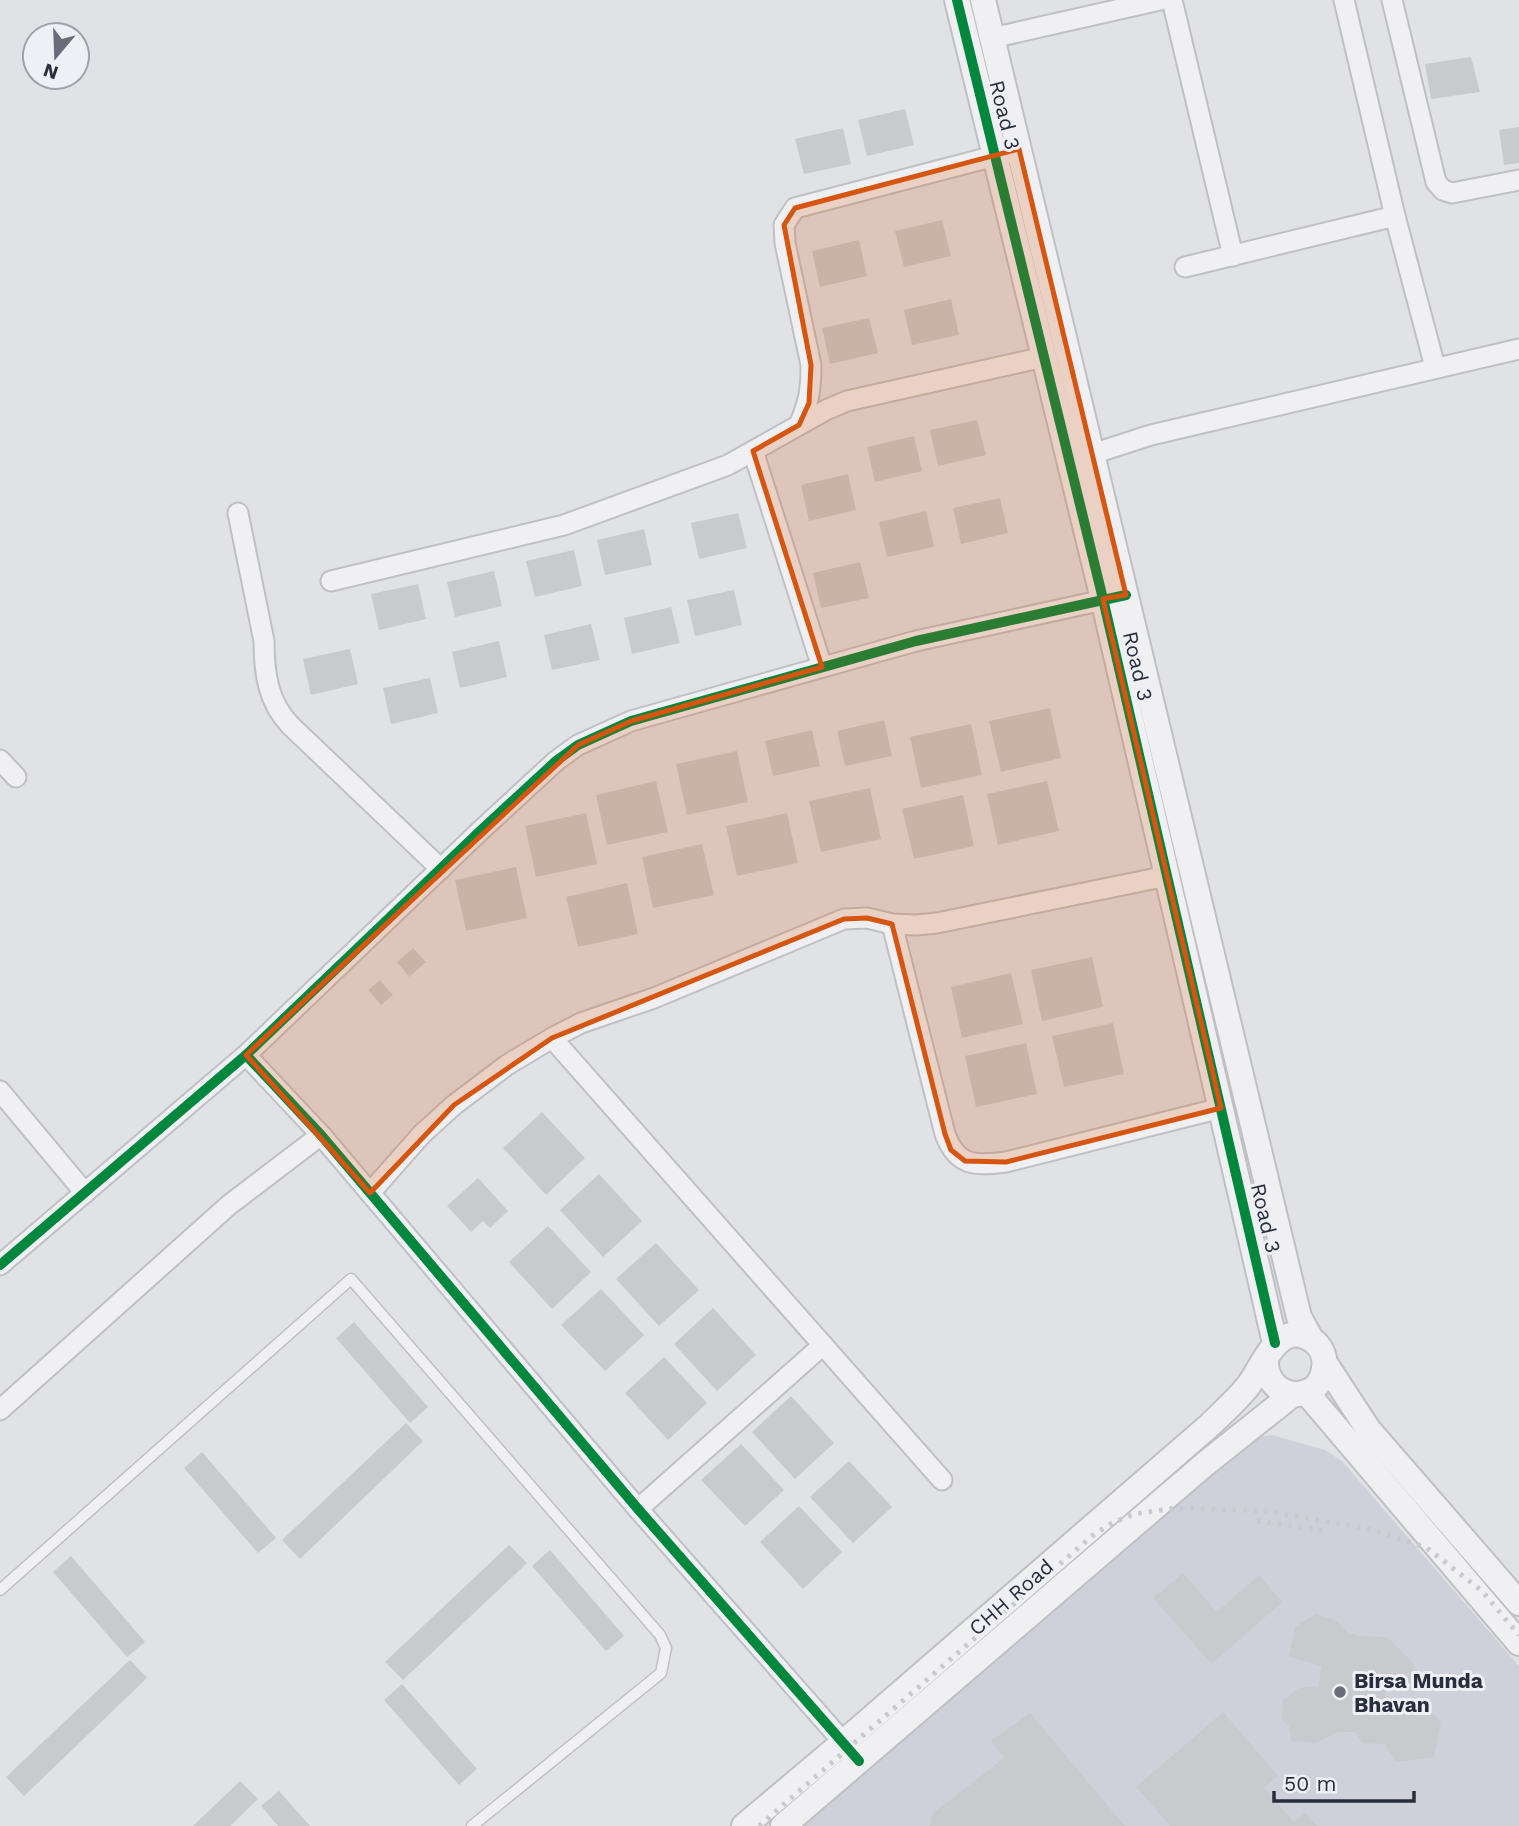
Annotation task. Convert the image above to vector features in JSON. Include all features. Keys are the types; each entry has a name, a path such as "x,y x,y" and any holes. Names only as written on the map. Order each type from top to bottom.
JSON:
{"street":[{"name":"Road 3","path":"957,0 1044,358 1081,458"},
{"name":"Road 3","path":"983,0 1019,149 1081,458 1114,597 1299,1317 1311,1339"},
{"path":"992,38 1160,0"},
{"path":"1172,0 1233,256"},
{"path":"1344,0 1434,367"},
{"path":"1392,0 1436,182 1443,190 1452,193 1519,180"},
{"path":"799,425 809,403 811,375 785,243 784,225 795,208 1019,149"},
{"path":"1185,267 1395,216"},
{"path":"1081,458 1151,435 1519,349"},
{"path":"331,581 564,524 707,474 848,401 1044,358"},
{"path":"753,450 822,667"},
{"path":"238,513 264,641 264,662 273,704 290,725 441,869"},
{"name":"Road 3","path":"1114,597 1167,876 1221,1108 1271,1350"},
{"path":"0,1265 246,1055 555,761 578,745 631,721 916,641 1114,597"},
{"path":"0,760 16,777"},
{"path":"370,1193 422,1134 454,1105 507,1065 581,1023 654,998 844,919 867,918 891,924 937,923 1167,876"},
{"path":"891,924 944,1134 951,1150 965,1161 988,1164 1006,1162 1221,1108"},
{"path":"552,1038 942,1480"},
{"path":"246,1055 321,1135 638,1509 851,1751"},
{"path":"0,1091 85,1193"},
{"path":"0,1409 229,1205 321,1135"},
{"path":"1519,1603 1448,1540 1300,1393 1280,1390 1273,1384 1268,1376 1271,1350 1292,1335 1311,1339 1323,1353 1325,1363 1368,1429 1448,1540 1519,1643"},
{"path":"638,1509 822,1345"},
{"name":"CHH Road","path":"744,1826 851,1751 1210,1425 1248,1386 1271,1350"},
{"path":"783,1826 851,1751 1205,1464 1321,1380 1325,1363"}],"lane":[{"path":"0,1590 351,1279 660,1635 666,1648 661,1673 471,1826"}],"highlighted area":[{"path":"1019,149 1126,595 1103,599 1221,1108 1006,1162 965,1161 951,1150 945,1134 892,924 867,918 844,919 552,1038 454,1105 370,1193 246,1055 578,745 631,721 822,667 753,451 799,425 809,403 811,365 784,225 795,208"}],"shaded area":[{"path":"1272,1435 1325,1450 1342,1461 1519,1666 1519,1826 800,1826 1238,1440"}],"building":[{"path":"1471,57 1480,92 1431,99 1425,64"},
{"path":"905,109 914,145 867,156 858,120"},
{"path":"1519,127 1519,163 1504,165 1499,130"},
{"path":"843,128 851,164 804,174 795,139"},
{"path":"942,220 951,256 904,267 895,231"},
{"path":"859,240 867,276 820,287 812,251"},
{"path":"951,299 959,335 912,345 904,310"},
{"path":"869,318 878,353 830,364 822,328"},
{"path":"977,420 986,455 938,466 930,430"},
{"path":"914,436 922,471 875,482 867,447"},
{"path":"848,474 856,510 809,521 801,485"},
{"path":"1000,498 1008,533 961,544 953,508"},
{"path":"926,511 934,547 887,557 879,522"},
{"path":"738,513 747,548 699,559 691,523"},
{"path":"644,529 652,565 605,575 597,540"},
{"path":"574,550 582,586 535,597 526,561"},
{"path":"860,562 869,598 821,608 813,573"},
{"path":"494,571 502,606 455,617 447,582"},
{"path":"418,584 426,619 379,630 371,594"},
{"path":"734,590 742,625 695,636 687,600"},
{"path":"671,607 680,643 632,654 624,618"},
{"path":"591,624 600,660 552,670 544,635"},
{"path":"499,641 507,677 460,688 452,652"},
{"path":"350,649 358,684 311,695 303,659"},
{"path":"430,678 438,713 391,724 383,688"},
{"path":"1050,708 1061,758 1001,772 989,721"},
{"path":"884,720 892,756 845,766 837,731"},
{"path":"971,724 982,775 921,788 910,737"},
{"path":"812,730 820,766 773,776 765,741"},
{"path":"737,751 748,802 687,815 676,764"},
{"path":"656,781 668,832 607,845 596,795"},
{"path":"1047,781 1059,831 998,845 987,794"},
{"path":"870,788 881,839 821,852 809,801"},
{"path":"963,795 974,846 914,859 902,809"},
{"path":"586,813 597,864 536,877 525,826"},
{"path":"787,813 798,863 737,876 726,826"},
{"path":"702,844 714,895 653,908 642,857"},
{"path":"516,867 527,918 466,931 455,880"},
{"path":"627,883 638,934 578,947 566,897"},
{"path":"413,948 426,962 409,977 397,962"},
{"path":"1092,957 1103,1007 1042,1021 1031,970"},
{"path":"1011,973 1023,1024 962,1038 951,987"},
{"path":"380,980 393,995 381,1005 368,990"},
{"path":"1113,1023 1124,1074 1064,1087 1052,1036"},
{"path":"1026,1043 1037,1094 976,1107 965,1056"},
{"path":"542,1112 585,1158 546,1195 503,1148"},
{"path":"599,1174 642,1221 603,1257 560,1210"},
{"path":"478,1178 508,1211 490,1228 483,1221 471,1232 447,1206"},
{"path":"548,1226 591,1272 552,1309 509,1262"},
{"path":"656,1243 699,1290 659,1326 616,1279"},
{"path":"601,1289 644,1335 605,1371 561,1325"},
{"path":"713,1308 756,1355 717,1391 674,1344"},
{"path":"354,1322 428,1407 410,1423 336,1338"},
{"path":"664,1357 707,1403 668,1440 625,1393"},
{"path":"791,1396 834,1443 795,1479 752,1432"},
{"path":"406,1423 423,1441 300,1559 282,1540"},
{"path":"741,1444 784,1490 745,1526 701,1480"},
{"path":"202,1452 276,1538 258,1553 184,1468"},
{"path":"849,1461 892,1507 853,1543 810,1497"},
{"path":"799,1506 842,1552 803,1589 760,1542"},
{"path":"509,1545 527,1563 403,1680 385,1662"},
{"path":"550,1550 624,1636 606,1651 532,1566"},
{"path":"71,1556 145,1642 127,1657 53,1572"},
{"path":"1183,1573 1217,1612 1259,1575 1282,1602 1212,1664 1153,1598"},
{"name":"Birsa Munda Bhavan","path":"1316,1614 1337,1621 1347,1632 1359,1636 1387,1637 1414,1664 1412,1683 1387,1679 1385,1696 1422,1705 1441,1721 1434,1757 1396,1762 1385,1744 1363,1743 1355,1732 1338,1732 1316,1743 1292,1741 1289,1726 1282,1720 1283,1700 1299,1688 1318,1686 1322,1666 1289,1657 1295,1627"},
{"path":"130,1660 147,1678 24,1796 6,1777"},
{"path":"402,1684 477,1769 459,1785 384,1700"},
{"path":"1223,1712 1278,1776 1264,1788 1294,1822 1305,1813 1317,1826 1170,1826 1136,1787"},
{"path":"1030,1713 1125,1826 930,1826 932,1814 1004,1758 991,1741"},
{"path":"240,1781 258,1799 230,1826 193,1826"},
{"path":"279,1791 310,1826 278,1826 261,1806"}],"railway":[{"path":"759,1826 1092,1536 1112,1523 1134,1514 1176,1508 1267,1511 1374,1530 1427,1548 1482,1591 1519,1635"},
{"path":"1257,1521 1326,1531"}],"cycle path":[{"path":"957,0 1103,599 1275,1343"},
{"path":"246,1055 480,831 556,761 578,745 631,721 916,641 1126,595"},
{"path":"0,1265 246,1055 321,1135 638,1509 859,1761"}],"place":[{"name":"Birsa Munda Bhavan","path":"1340,1692"}]}
